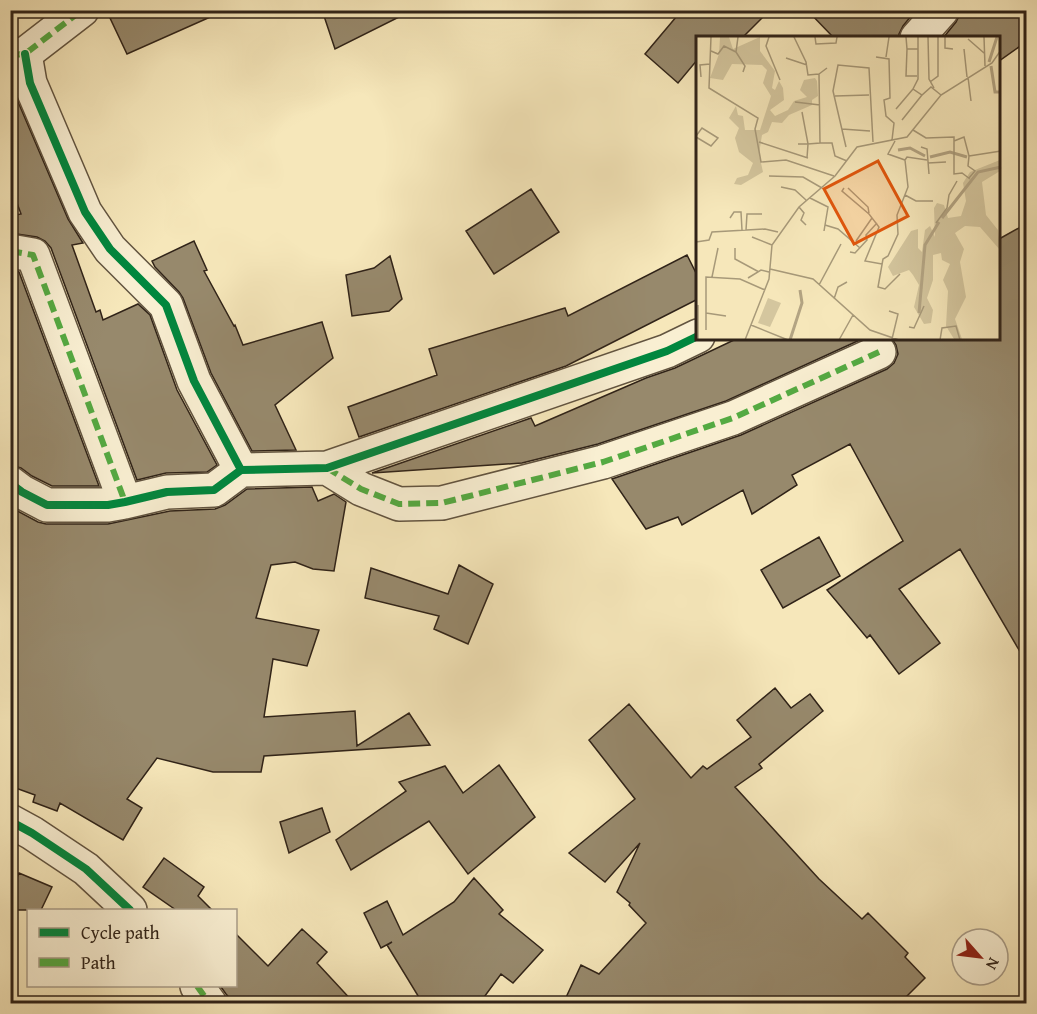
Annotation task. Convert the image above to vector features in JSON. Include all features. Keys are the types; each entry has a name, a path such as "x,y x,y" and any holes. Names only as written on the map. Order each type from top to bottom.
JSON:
{"street":[{"path":"82,10 18,55 86,212 110,249 166,305 194,381 241,470"},
{"path":"919,36 942,10"},
{"path":"10,251 33,255 125,502"},
{"path":"10,483 47,506 108,505 167,492 214,490 241,470 327,468 667,351 696,337"},
{"path":"327,468 361,489 399,504 442,503 603,462 733,418 879,352"},
{"path":"10,821 86,869 129,909"},
{"path":"198,987 210,1004"}],"building":[{"path":"126,10 226,10 127,54 110,18"},
{"path":"322,10 413,10 335,49"},
{"path":"682,10 770,10 744,36 696,36 696,61 678,83 645,54"},
{"path":"807,10 916,10 903,26 899,36 832,36"},
{"path":"960,10 1026,10 1026,42 1001,60 1001,36 945,36 960,14"},
{"path":"10,80 68,219 83,243 72,245 96,312 100,310 103,320 138,304 150,315 177,390 217,465 207,472 166,473 137,480 51,248 37,237 10,233 10,216 21,214 10,184"},
{"path":"531,189 559,232 494,274 466,231"},
{"path":"1026,224 1026,662 960,549 899,589 940,643 899,674 870,635 867,638 827,590 903,541 850,444 792,475 797,485 752,514 743,490 682,525 678,517 646,529 612,479 741,435 887,369 894,363 898,354 893,340 1001,340 1001,238"},
{"path":"194,241 207,270 204,271 235,325 243,345 322,322 333,358 275,405 296,450 252,451 211,373 183,298 152,261"},
{"path":"687,255 696,273 696,300 566,366 359,437 348,407 437,375 429,349 565,308 568,316"},
{"path":"390,256 402,299 389,311 352,316 346,275 374,268"},
{"path":"10,270 19,272 99,486 52,486 21,468 10,465"},
{"path":"734,340 860,340 726,401 598,444 522,463 372,473 531,418 535,426 646,378 675,368"},
{"path":"312,487 318,501 334,494 346,502 334,571 313,569 295,562 271,565 256,618 319,630 307,666 273,659 264,717 355,711 357,746 409,713 430,745 264,756 261,772 213,772 157,758 127,799 142,808 123,840 60,803 57,811 33,802 35,795 10,786 10,507 46,524 108,524 170,511 215,509 225,505 247,489"},
{"path":"819,537 840,576 783,608 761,570"},
{"path":"459,565 493,584 468,644 434,629 439,616 365,598 371,568 448,594"},
{"path":"775,688 791,708 810,694 823,711 759,764 762,768 735,787 819,879 862,919 868,913 908,953 905,957 925,978 899,1004 563,1004 581,965 599,974 646,923 629,905 630,903 617,892 640,843 605,882 569,853 635,799 589,740 629,704 691,778 703,766 707,769 751,737 737,720"},
{"path":"499,765 535,817 468,874 429,821 351,870 336,840 406,791 399,782 445,766 463,793"},
{"path":"322,808 330,832 289,853 280,822"},
{"path":"164,858 204,887 198,896 211,909 175,909 143,887"},
{"path":"19,873 52,887 41,909 10,910 10,893"},
{"path":"474,878 503,910 499,914 543,950 513,983 501,974 479,1004 423,1004 387,945 392,942 381,948 364,913 387,901 403,935 454,902"},
{"path":"302,929 327,952 317,963 355,1004 235,1004 221,987 237,987 237,935 268,966"}],"marked path":[{"path":"10,55 25,54 82,10"},
{"path":"10,251 33,255 125,502"},
{"path":"327,468 361,489 399,504 442,503 603,462 733,418 879,352"},
{"path":"198,987 210,1004"}],"cycle path":[{"path":"25,54 30,83 85,212 110,249 166,305 194,381 241,470"},
{"path":"10,483 47,505 108,505 167,492 214,490 241,470 327,468 667,351 696,337"},
{"path":"10,821 86,869 129,909"}]}
